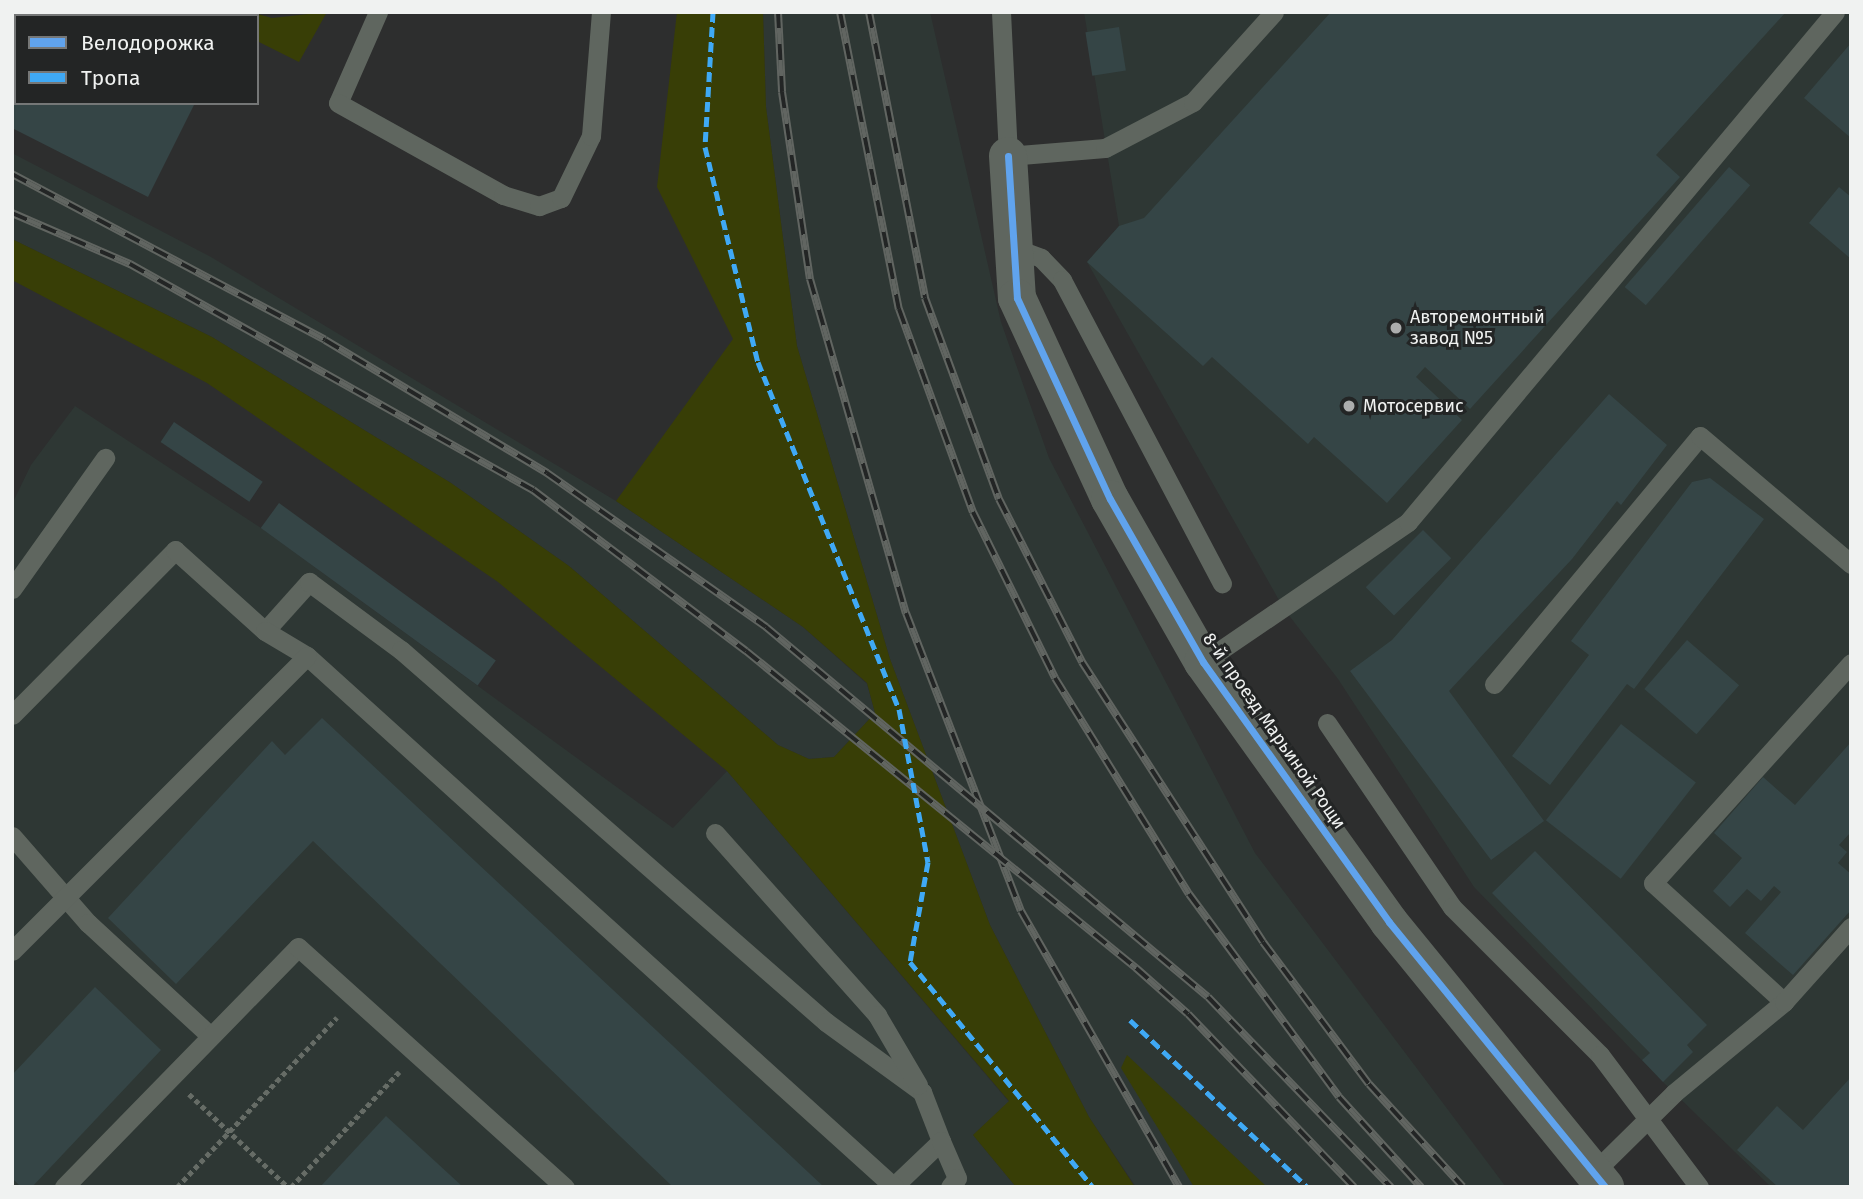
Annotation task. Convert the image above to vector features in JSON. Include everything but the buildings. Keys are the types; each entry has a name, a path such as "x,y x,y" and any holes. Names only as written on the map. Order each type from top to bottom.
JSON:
{"street":[{"name":"8-й проезд Марьиной Рощи","path":"1008,156 1017,298 1110,499 1203,662 1389,922 1599,1180"}],"lane":[{"path":"378,12 338,103 503,195 539,206 561,198 591,136 601,12"},
{"path":"1001,12 1008,156 1105,148 1193,102 1273,12"},
{"path":"1203,662 1408,522 1835,12"},
{"path":"1014,248 1041,258 1062,280 1222,583"},
{"path":"1494,684 1700,436 1851,565"},
{"path":"12,589 105,458"},
{"path":"12,715 175,550 265,631 307,656 895,1186 941,1140"},
{"path":"265,631 309,582 401,650 826,1022 922,1092"},
{"path":"12,951 307,656"},
{"path":"1784,1002 1653,883 1851,663"},
{"path":"1327,723 1452,907 1600,1055 1646,1121 1699,1187"},
{"path":"715,833 877,1015 922,1092 957,1178 950,1187"},
{"path":"12,836 68,895 88,923 207,1033"},
{"path":"1599,1180 1646,1121 1784,1002 1851,927"},
{"path":"64,1187 207,1033 298,947 357,996 416,1054 565,1187"}],"path":[{"path":"177,1187 357,996"},
{"path":"168,1074 289,1187 416,1054"}],"shaded area":[{"path":"763,12 930,12 1001,322 1049,458 1255,853 1506,1187 1136,1187 1089,1117 990,925 890,659 797,346 766,107"},
{"path":"1084,12 1851,12 1851,1187 1771,1187 1663,1082 1474,887 1338,679 1284,609 1087,262 1119,226"},
{"path":"12,153 211,257 616,501 803,627 867,684 875,713 834,757 809,759 778,745 569,566 451,483 212,337 12,239"},
{"path":"75,406 261,528 673,828 727,771 1009,1102 973,1135 1016,1187 12,1187 12,504 31,465"}],"green space":[{"path":"227,12 257,14 242,14"},
{"path":"327,12 299,62 259,42 259,14 272,18"},
{"path":"677,12 763,12 766,107 797,346 890,659 990,925 1089,1117 1135,1187 1016,1187 973,1135 1009,1101 727,771 498,582 207,383 12,280 12,239 212,337 451,483 569,566 778,745 809,759 834,757 875,713 867,683 803,627 616,501 733,339 657,187"},
{"path":"1127,1055 1267,1187 1194,1187 1121,1068"}],"railway":[{"path":"778,12 782,92 810,279 906,613 1021,911 1179,1187"},
{"path":"840,12 899,309 973,512 1055,678 1189,894 1339,1097 1421,1187"},
{"path":"869,12 925,298 999,499 1082,662 1263,942 1369,1084 1463,1187"},
{"path":"12,174 325,340 547,473 766,627 1208,997 1391,1187"},
{"path":"12,213 130,264 533,490 746,651 1136,968 1188,1014 1354,1187"}],"marked path":[{"path":"713,12 705,147 758,362 899,709 928,862 910,962 1093,1187"},
{"path":"1130,1020 1307,1187"}],"cycle path":[{"path":"1008,156 1017,298 1110,499 1203,662 1389,922 1605,1187"}],"place":[{"name":"Авторемонтный завод №5","path":"1396,328"},
{"name":"Мотосервис","path":"1349,406"}]}
